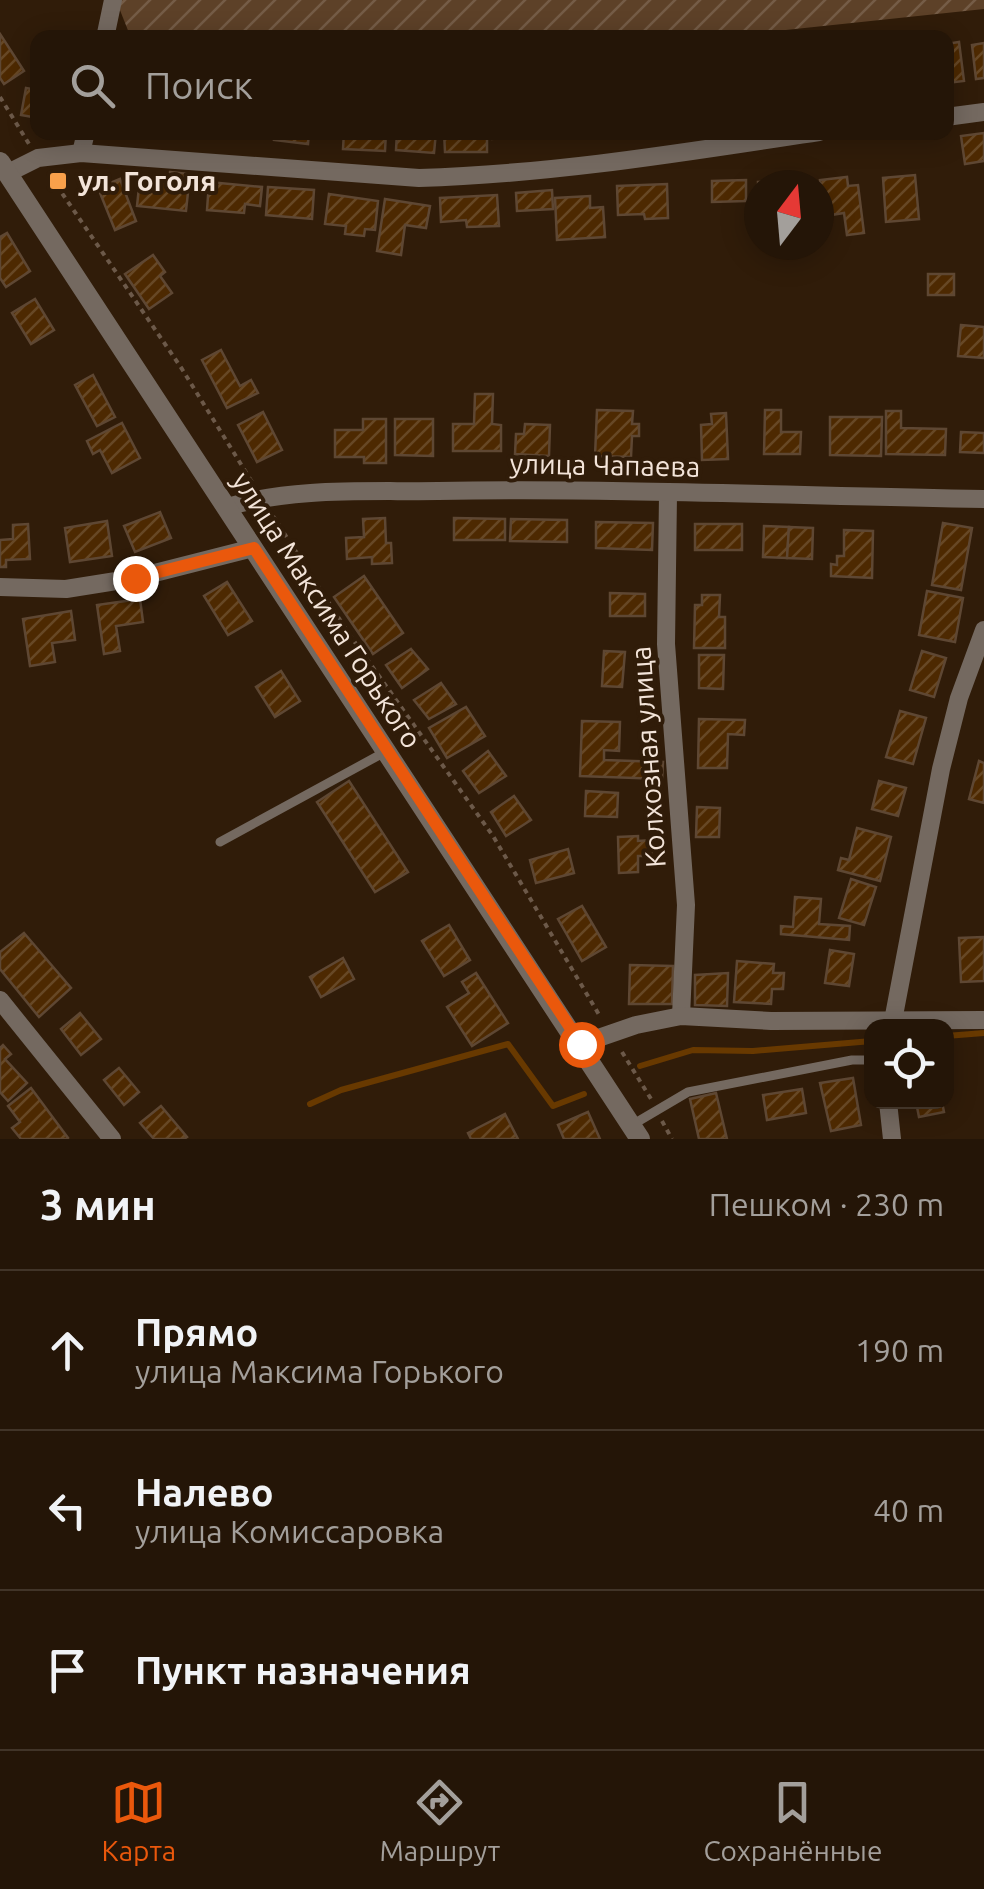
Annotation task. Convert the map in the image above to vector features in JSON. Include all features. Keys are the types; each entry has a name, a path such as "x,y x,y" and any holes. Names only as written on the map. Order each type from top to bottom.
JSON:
{"street":[{"path":"107,30 113,0"},
{"path":"954,116 984,112"},
{"path":"82,154 85,140"},
{"path":"4,167 38,158 82,154 419,178 459,177 565,169 764,140"},
{"name":"улица Максима Горького","path":"4,167 636,1132"},
{"name":"улица Чапаева","path":"227,508 262,499 329,493 494,490 984,499"},
{"name":"Колхозная улица","path":"668,494 666,644 686,905 681,1016"},
{"path":"0,587 66,588 254,548"},
{"path":"893,1019 941,768 959,698 984,630"},
{"path":"0,1000 112,1139"},
{"path":"581,1044 610,1032 681,1016 864,1023"},
{"path":"954,1021 984,1020"},
{"path":"889,1109 892,1139"}],"lane":[{"path":"220,842 387,751"},
{"path":"636,1132 657,1110 688,1092 864,1060"}],"path":[{"path":"0,97 182,369 349,634 493,836 657,1110"}],"shaded area":[{"path":"116,0 984,0 984,9 786,30 128,30"}],"building":[{"path":"0,34 24,71 4,84 0,78"},
{"path":"959,42 964,81 954,82 954,43"},
{"path":"984,43 984,78 976,79 972,45"},
{"path":"26,88 30,89 30,117 21,115"},
{"path":"984,133 984,161 965,164 961,136"},
{"path":"274,140 308,140 308,144"},
{"path":"344,140 386,140 385,151 343,149"},
{"path":"397,140 435,140 434,153 396,150"},
{"path":"444,140 487,140 487,152 445,152"},
{"path":"170,172 190,174 186,211 137,206 140,178 169,181"},
{"path":"915,175 919,219 886,222 883,178"},
{"path":"847,177 848,186 858,185 864,233 847,235 844,213 834,215 834,178"},
{"path":"120,179 136,221 115,230 98,188"},
{"path":"744,180 744,201 712,202 712,181"},
{"path":"209,182 262,187 260,206 245,204 244,213 207,210"},
{"path":"667,184 668,218 618,215 617,186"},
{"path":"268,187 314,190 312,219 266,215"},
{"path":"552,190 553,209 517,211 516,193"},
{"path":"329,194 378,201 375,230 365,229 364,236 345,234 346,226 325,224"},
{"path":"497,195 499,226 467,227 466,220 441,222 440,198"},
{"path":"590,196 590,208 603,207 605,237 557,240 555,198"},
{"path":"385,199 430,206 426,228 405,225 401,255 377,251"},
{"path":"7,233 30,271 6,287 0,278 0,237"},
{"path":"153,255 165,272 160,276 172,293 149,309 125,274"},
{"path":"928,274 954,274 954,295 928,295"},
{"path":"35,299 54,330 31,344 12,313"},
{"path":"961,325 984,327 984,358 958,356"},
{"path":"221,350 240,386 251,380 258,393 227,408 202,360"},
{"path":"93,375 115,417 97,426 75,385"},
{"path":"475,394 493,394 492,424 501,425 501,451 453,451 453,424 474,424"},
{"path":"597,410 633,411 632,424 639,424 639,436 632,436 631,457 595,456"},
{"path":"765,410 781,410 781,432 801,432 800,454 764,454"},
{"path":"886,411 901,411 901,428 946,429 945,455 886,454"},
{"path":"263,412 282,450 257,462 238,425"},
{"path":"726,413 728,459 702,460 701,425 712,424 711,414"},
{"path":"830,417 882,417 881,456 830,455"},
{"path":"363,419 386,419 386,463 364,463 364,457 335,457 335,430 363,430"},
{"path":"395,419 433,419 433,456 395,455"},
{"path":"122,423 140,458 112,473 100,450 93,454 87,441"},
{"path":"525,424 550,425 549,456 515,454 516,434 524,434"},
{"path":"961,432 984,433 984,453 960,452"},
{"path":"160,512 171,538 135,552 124,526"},
{"path":"385,518 392,563 372,564 372,557 347,559 346,538 364,537 363,519"},
{"path":"454,518 505,519 505,540 454,540"},
{"path":"511,519 567,520 567,542 510,541"},
{"path":"107,521 112,556 70,562 65,528"},
{"path":"596,522 653,523 652,550 596,548"},
{"path":"943,523 972,528 961,590 932,585"},
{"path":"28,524 30,559 6,560 6,567 0,567 0,540 13,539 13,525"},
{"path":"695,524 742,524 742,550 695,550"},
{"path":"764,526 789,527 787,558 763,557"},
{"path":"789,527 813,528 812,559 787,558"},
{"path":"844,530 873,531 872,578 831,576 831,564 837,565 837,556 844,556"},
{"path":"364,576 403,633 373,654 334,597"},
{"path":"227,582 252,621 228,635 204,596"},
{"path":"927,591 963,598 955,642 919,635"},
{"path":"610,593 645,594 645,616 610,616"},
{"path":"702,595 720,595 719,617 725,617 725,648 694,648 695,605 702,605"},
{"path":"140,599 143,622 116,626 120,651 104,654 97,605"},
{"path":"71,611 75,640 52,643 55,662 30,666 23,619"},
{"path":"411,649 428,669 402,688 386,665"},
{"path":"604,651 625,652 622,687 602,686"},
{"path":"922,651 946,658 934,697 910,690"},
{"path":"699,655 724,655 723,689 699,688"},
{"path":"281,671 300,701 275,717 256,687"},
{"path":"441,683 456,704 429,719 414,700"},
{"path":"466,707 485,736 447,758 429,728"},
{"path":"900,711 926,718 913,764 886,757"},
{"path":"699,719 745,720 744,735 728,734 727,768 698,768"},
{"path":"582,721 620,722 619,751 604,750 604,760 663,762 662,779 580,776"},
{"path":"488,751 506,776 479,793 463,771"},
{"path":"979,761 984,763 984,803 969,799"},
{"path":"349,781 408,872 375,892 317,802"},
{"path":"879,781 906,788 898,816 872,809"},
{"path":"586,791 618,793 617,817 585,816"},
{"path":"514,796 531,820 506,836 491,812"},
{"path":"697,807 720,808 719,837 696,837"},
{"path":"857,828 891,837 880,881 838,870 841,858 849,860"},
{"path":"638,836 638,841 651,840 652,856 638,856 638,872 619,873 618,837"},
{"path":"568,849 574,873 536,883 530,860"},
{"path":"851,879 876,887 864,925 839,918"},
{"path":"795,897 821,899 819,924 850,926 849,940 781,934 781,926 793,927"},
{"path":"582,906 606,947 582,961 558,919"},
{"path":"449,925 470,960 444,976 422,941"},
{"path":"24,933 71,988 39,1017 0,969 0,952"},
{"path":"984,937 984,981 961,982 959,938"},
{"path":"830,950 854,954 849,986 825,983"},
{"path":"343,958 354,979 321,997 310,977"},
{"path":"737,961 774,964 773,973 784,973 783,989 772,989 771,1004 734,1002"},
{"path":"630,965 673,966 672,1004 629,1004"},
{"path":"476,973 508,1023 472,1046 447,1007 469,993 462,982"},
{"path":"728,973 727,1006 695,1005 695,975"},
{"path":"80,1013 101,1039 81,1055 61,1029"},
{"path":"3,1045 11,1054 5,1059 27,1083 8,1101 0,1092"},
{"path":"119,1068 139,1092 124,1105 104,1080"},
{"path":"853,1078 861,1125 831,1131 820,1083"},
{"path":"31,1088 67,1139 21,1139 12,1128 20,1122 8,1106"},
{"path":"802,1089 806,1113 767,1120 763,1095"},
{"path":"716,1093 727,1139 699,1139 690,1099"},
{"path":"161,1106 187,1137 154,1139 140,1123"},
{"path":"917,1109 943,1109 944,1112 919,1117"},
{"path":"588,1112 600,1139 564,1139 558,1125"},
{"path":"505,1114 518,1139 471,1139 468,1133"}],"waterway":[{"path":"954,1035 984,1033"},
{"path":"640,1066 693,1050 753,1051 864,1042"},
{"path":"310,1104 341,1090 508,1044 553,1106 584,1094"}],"place":[{"name":"ул. Гоголя","path":"58,181"}],"route":[{"path":"135,578 254,548 581,1044"}]}
